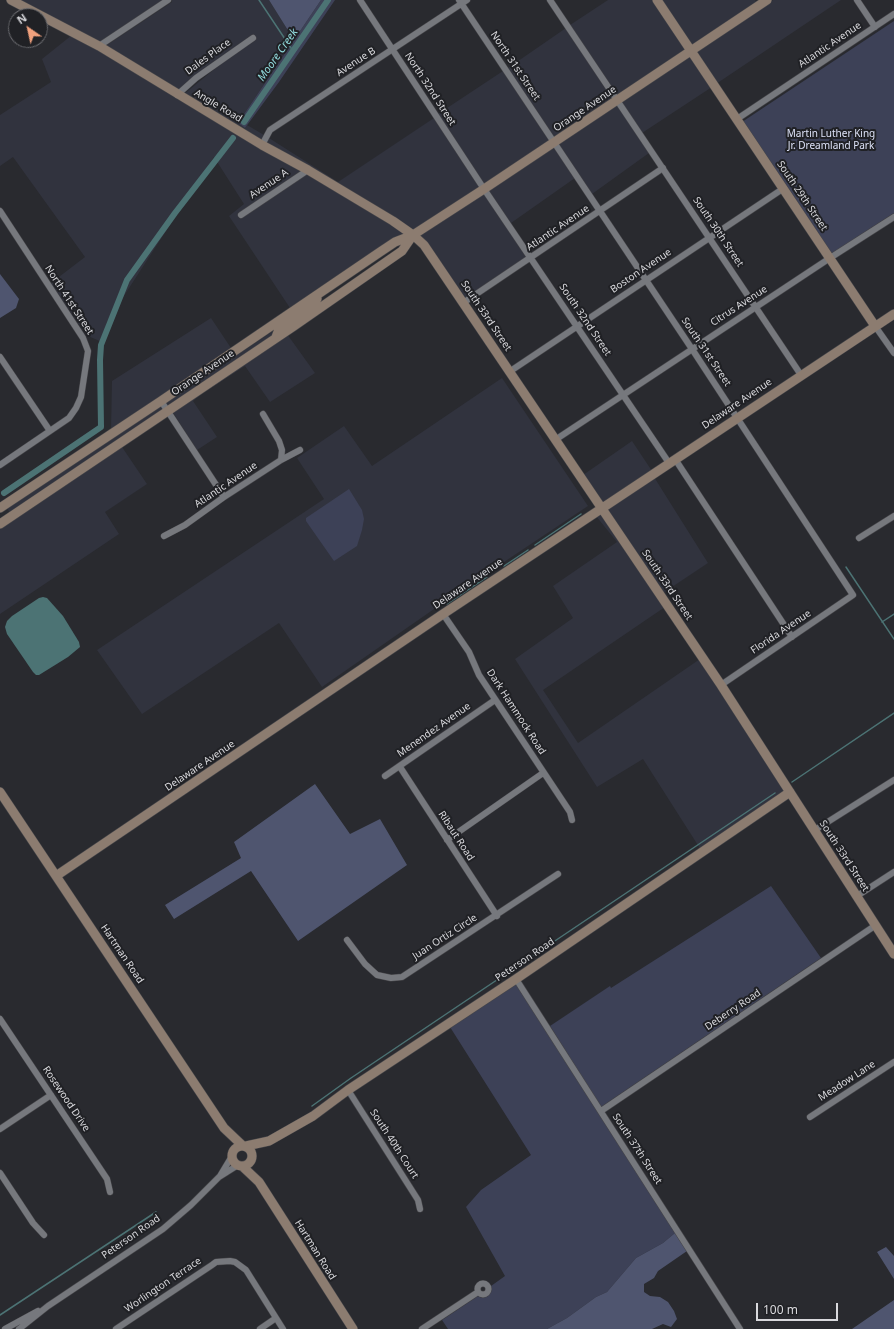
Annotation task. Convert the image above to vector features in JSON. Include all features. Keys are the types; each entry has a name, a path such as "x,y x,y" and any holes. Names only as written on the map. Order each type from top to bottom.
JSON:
{"street":[{"name":"Angle Road","path":"11,0 99,46 177,95 389,218 413,235"},
{"path":"99,46 168,0"},
{"name":"North 32nd Street","path":"360,0 484,189"},
{"name":"South 30th Street","path":"550,0 801,376"},
{"name":"South 29th Street","path":"657,0 894,353"},
{"path":"857,0 875,27"},
{"name":"Avenue B","path":"262,145 270,130 392,50 462,1"},
{"name":"North 31st Street","path":"462,1 554,142"},
{"name":"Orange Avenue","path":"1,506 162,401 318,293 395,242 413,235 617,101 762,1"},
{"name":"Atlantic Avenue","path":"737,119 894,14"},
{"name":"Dales Place","path":"177,95 196,78 253,38"},
{"name":"South 31st Street","path":"554,142 853,595"},
{"name":"Atlantic Avenue","path":"463,303 663,168"},
{"name":"Avenue A","path":"241,215 308,170"},
{"name":"Boston Avenue","path":"509,372 784,188"},
{"name":"South 32nd Street","path":"484,189 624,396 672,461 792,637"},
{"name":"North 41st Street","path":"0,211 86,345 88,351 81,397 69,418 0,465"},
{"name":"Citrus Avenue","path":"555,440 894,217"},
{"name":"Orange Avenue","path":"0,524 402,251 413,235"},
{"name":"South 33rd Street","path":"413,235 424,245 555,440 603,508 721,685 894,954"},
{"path":"276,338 279,329 314,302 317,299 318,293"},
{"name":"Delaware Avenue","path":"56,876 443,614 894,314"},
{"path":"0,357 50,431"},
{"path":"162,401 224,497"},
{"path":"263,414 279,441 282,450 281,460"},
{"name":"Atlantic Avenue","path":"164,536 185,525 224,497 281,460 300,450"},
{"path":"1,506 9,517"},
{"path":"859,538 894,516"},
{"name":"Florida Avenue","path":"721,685 853,595"},
{"name":"Dark Hammock Road","path":"443,614 469,652 479,675 495,700 570,812 572,820"},
{"name":"Menendez Avenue","path":"385,776 495,700"},
{"name":"Ribaut Road","path":"400,767 497,916"},
{"path":"447,840 543,773"},
{"path":"815,830 894,780"},
{"name":"Hartman Road","path":"0,792 224,1128 245,1146"},
{"name":"Peterson Road","path":"252,1158 269,1141 313,1116 348,1090 516,979 790,792"},
{"path":"857,896 894,872"},
{"name":"Juan Ortiz Circle","path":"347,940 365,964 377,975 391,978 402,977 497,916 558,874"},
{"name":"Deberry Road","path":"601,1111 876,925"},
{"name":"South 37th Street","path":"516,979 740,1329"},
{"name":"Rosewood Drive","path":"0,1019 107,1179 110,1192"},
{"name":"Meadow Lane","path":"810,1117 894,1062"},
{"name":"South 40th Court","path":"348,1090 418,1200 420,1209"},
{"path":"0,1129 51,1095"},
{"name":"Hartman Road","path":"224,1128 232,1154"},
{"name":"Peterson Road","path":"245,1146 269,1141"},
{"path":"245,1146 251,1150 252,1158 248,1164 240,1165 234,1161 232,1154 238,1147 245,1146"},
{"name":"Peterson Road","path":"219,1177 232,1154"},
{"name":"Hartman Road","path":"252,1158 259,1182"},
{"name":"Hartman Road","path":"240,1165 259,1182 353,1329"},
{"name":"Peterson Road","path":"18,1329 48,1306 163,1229 191,1205 219,1177 240,1165"},
{"path":"0,1173 33,1223 44,1235"},
{"name":"Worlington Terrace","path":"116,1329 216,1262 222,1261 235,1262 246,1270 283,1329"},
{"path":"422,1329 478,1292"},
{"name":"Peterson Road","path":"2,1328 48,1306"},
{"path":"260,1329 276,1318"}],"shaded area":[{"path":"18,0 163,0 98,43 48,16 48,8 33,8"},
{"path":"172,0 269,0 294,40 238,123 245,128 247,125 264,135 261,141 183,95 223,62 220,57 177,91 104,47 172,2"},
{"path":"269,0 321,0 294,40"},
{"path":"608,0 654,0 686,50 618,96 570,25"},
{"path":"660,0 755,0 757,3 691,46"},
{"path":"773,0 841,0 716,84 695,52"},
{"path":"566,28 613,100 555,138 508,68"},
{"path":"72,35 177,99 302,170 237,214 240,219 309,173 407,234 317,290 316,289 290,308 229,216 244,204 214,157 107,322 104,343 86,335 51,283 85,257 13,157 0,166 0,115 51,82 42,59"},
{"path":"690,55 712,87 642,133 621,102"},
{"path":"503,71 550,141 485,185 438,114"},
{"path":"617,105 649,153 592,194 558,143"},
{"path":"434,118 480,188 413,231 266,144 269,138 338,182"},
{"path":"554,147 575,178 511,223 488,190"},
{"path":"484,193 527,257 464,299 418,235"},
{"path":"0,274 19,299 16,308 0,318"},
{"path":"211,318 231,348 111,430 112,381"},
{"path":"275,330 273,336 168,406 166,402"},
{"path":"287,334 315,373 270,402 245,366 203,393 193,401 217,437 197,450 172,411"},
{"path":"502,378 588,506 447,600 322,687 279,623 142,714 97,650 324,499 297,458 344,426 372,466"},
{"path":"161,405 164,409 10,513 7,508"},
{"path":"167,414 168,416 122,447 147,484 105,512 119,534 0,614 0,528"},
{"path":"632,441 652,471 603,504 583,475"},
{"path":"654,477 708,563 663,593 607,509"},
{"path":"602,512 665,607 543,690 578,743 700,659 786,791 701,850 643,759 597,787 515,659 573,618 553,586 617,542 596,516"},
{"path":"39,598 47,598 63,616 79,642 80,647 68,657 39,675 36,675 7,634 5,627 7,621 12,616"},
{"path":"315,784 350,834 380,819 407,865 298,941 251,871 174,919 165,905 241,858 234,842"},
{"path":"675,1233 687,1251 658,1271 654,1278 644,1284 644,1292 650,1296 660,1297 668,1302 674,1311 677,1319 671,1327 663,1324 652,1329 547,1329 567,1318 596,1297 607,1292 636,1258 663,1243"},
{"path":"886,1247 894,1256 894,1279 877,1252"},
{"path":"894,1300 894,1329 852,1329"}],"green space":[{"path":"321,0 335,0 279,82 245,128 238,123"},
{"name":"Martin Luther King Jr. Dreamland Park","path":"894,21 894,213 831,254 742,122"},
{"path":"349,489 362,510 364,519 362,530 357,546 334,561 306,521 306,518"},
{"path":"771,886 821,958 601,1107 550,1026 610,986 611,988"},
{"path":"516,984 675,1233 663,1243 636,1258 607,1292 596,1297 567,1318 547,1329 448,1329 442,1320 478,1296 482,1298 488,1296 491,1292 491,1286 505,1276 466,1207 481,1190 531,1155 450,1027"}],"waterway":[{"path":"259,0 293,51"},
{"name":"Moore Creek","path":"244,122 328,0"},
{"path":"4,493 101,427 101,345 127,280 175,213 233,138"},
{"path":"535,545 581,514"},
{"path":"504,566 528,550"},
{"path":"846,567 894,639"},
{"path":"447,604 487,577"},
{"path":"882,622 894,614"},
{"path":"792,782 894,713"},
{"path":"312,1106 351,1078 775,793"},
{"path":"0,1315 156,1212"}]}
